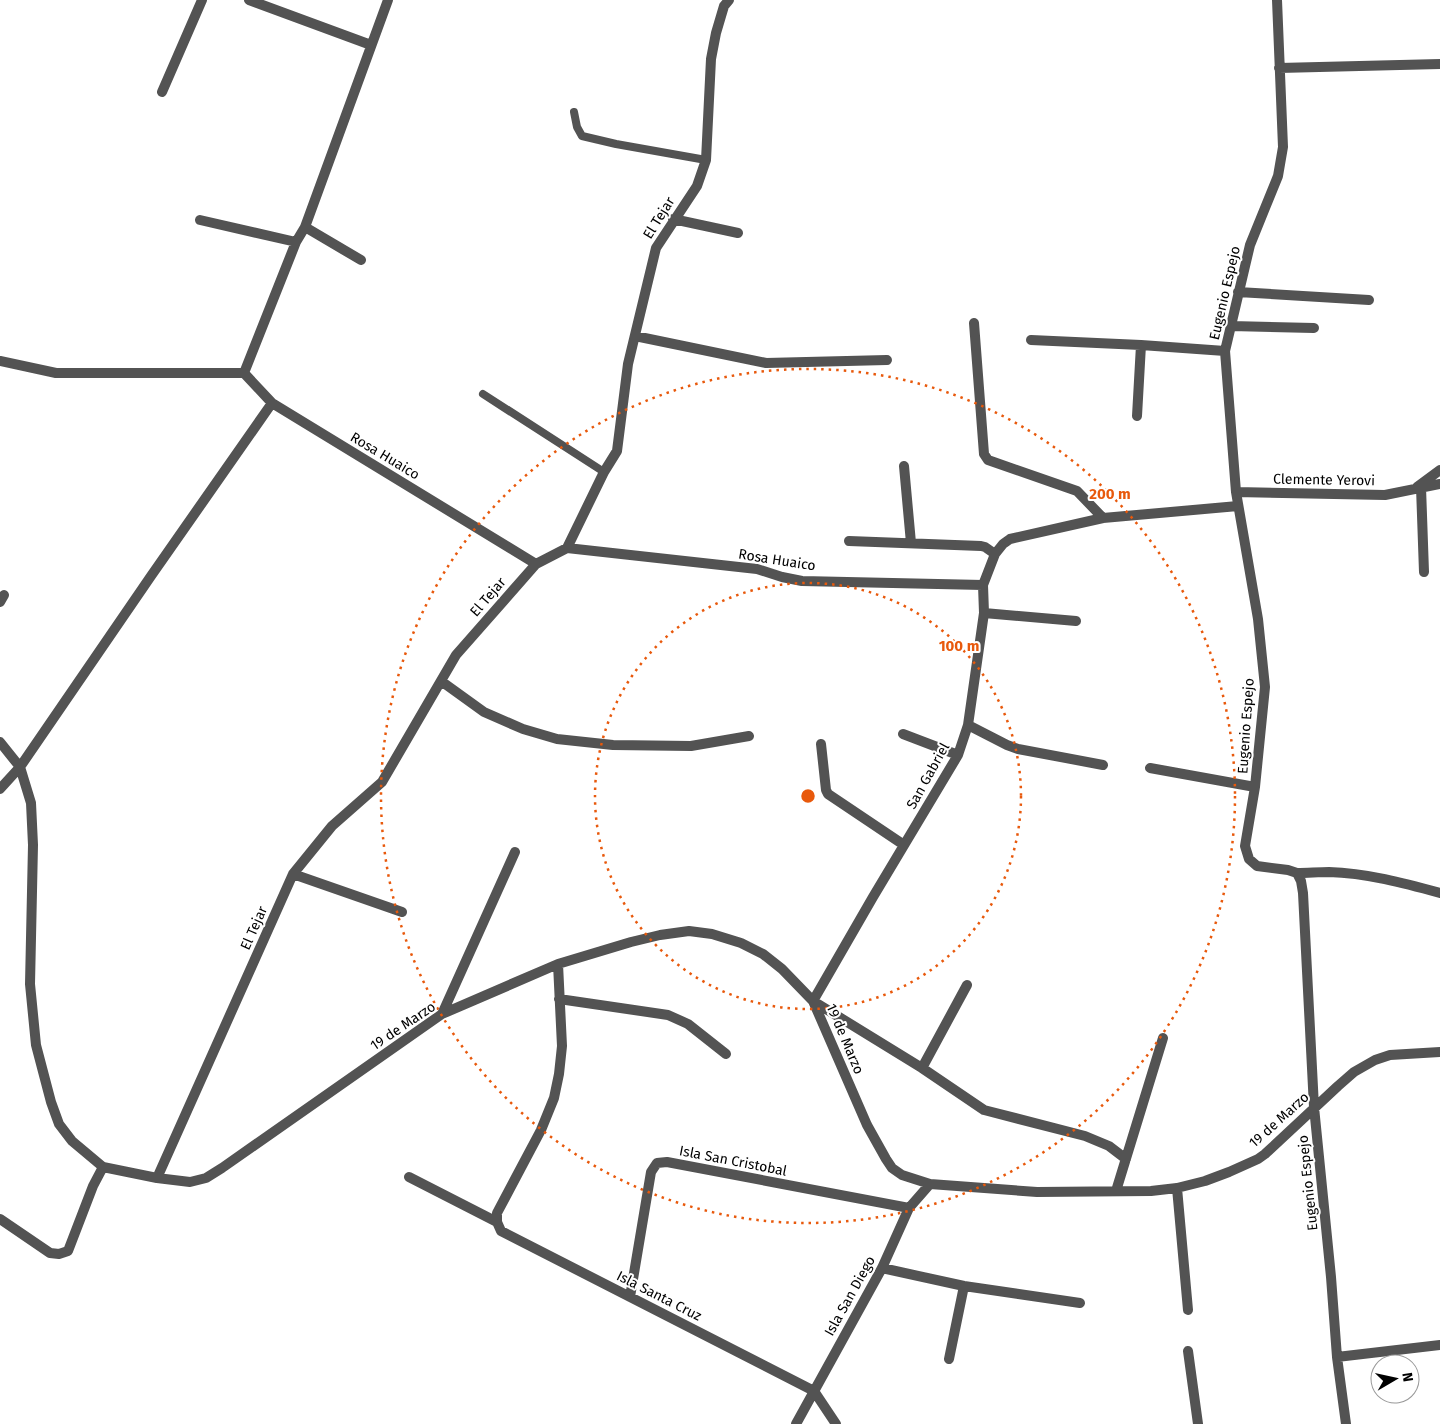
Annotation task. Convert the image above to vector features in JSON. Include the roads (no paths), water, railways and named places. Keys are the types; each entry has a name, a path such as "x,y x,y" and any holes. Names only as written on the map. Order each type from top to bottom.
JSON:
{"street":[{"path":"162,92 202,0"},
{"path":"249,0 371,45"},
{"path":"0,361 56,373 244,372 296,242 305,226 388,0"},
{"name":"El Tejar","path":"157,1178 293,874 332,826 382,782 456,655 536,564 566,548 604,472 618,452 628,364 656,248 696,186 706,160 711,60 724,6 729,0"},
{"name":"Eugenio Espejo","path":"1277,0 1283,147 1278,176 1250,245 1225,351 1236,492 1258,619 1265,687 1255,787 1245,846 1249,858 1256,866 1288,870 1297,873 1301,881 1314,1107 1331,1277 1336,1358 1346,1424"},
{"path":"1279,68 1440,64"},
{"path":"673,219 738,233"},
{"path":"200,220 296,242"},
{"path":"305,226 361,260"},
{"path":"1238,292 1369,300"},
{"path":"974,323 984,454 988,460 1078,491 1103,518"},
{"path":"1230,326 1314,328"},
{"path":"634,336 766,363 887,360"},
{"path":"1031,340 1140,344 1225,351"},
{"path":"1137,416 1140,344"},
{"name":"Rosa Huaico","path":"244,372 272,403 536,564"},
{"path":"2,787 18,769 150,576 272,403"},
{"path":"904,466 911,543"},
{"path":"1424,572 1415,489 1440,470"},
{"name":"Clemente Yerovi","path":"1236,492 1385,495 1440,484"},
{"name":"San Gabriel","path":"813,1001 958,755 968,725 984,613 983,585 995,554 1003,544 1010,539 1103,518 1238,506"},
{"path":"849,541 980,546 995,554"},
{"name":"Rosa Huaico","path":"566,548 756,569 782,578 802,580 983,585"},
{"path":"984,613 1076,621"},
{"path":"441,681 484,712 523,729 556,739 613,745 691,746 749,736"},
{"path":"968,725 1018,749 1103,765"},
{"path":"902,734 958,755"},
{"path":"0,742 18,769 31,803 30,984 36,1045 60,1124 72,1141 101,1170 92,1186 68,1251 59,1254 50,1253 0,1219"},
{"path":"820,744 828,794 904,845"},
{"path":"1150,768 1255,787"},
{"path":"442,1014 515,852"},
{"path":"1297,873 1329,872 1361,875 1440,892"},
{"path":"293,874 402,912"},
{"name":"19 de Marzo","path":"101,1170 190,1182 206,1178 442,1014 558,968 631,942 689,931 712,934 741,943 763,954 782,969 813,1001 867,1125 886,1159 892,1168 902,1175 929,1185 1038,1192 1151,1191 1177,1188 1221,1175 1258,1159 1354,1072 1382,1057 1440,1052"},
{"path":"497,1222 497,1213 541,1130 554,1098 562,1046 558,968"},
{"path":"922,1068 967,985"},
{"path":"560,1000 668,1016 688,1024 726,1054"},
{"path":"813,1001 922,1068 984,1110 1085,1136 1109,1146 1126,1159"},
{"path":"1116,1191 1163,1038"},
{"name":"Isla San Cristobal","path":"630,1297 651,1172 657,1164 668,1162 910,1206"},
{"name":"Isla Santa Cruz","path":"409,1177 497,1222 501,1231 814,1391"},
{"name":"Isla San Diego","path":"796,1424 882,1268 910,1206 929,1185"},
{"path":"1177,1188 1188,1310"},
{"path":"882,1268 964,1286 1080,1303"},
{"path":"949,1360 964,1286"},
{"path":"1336,1358 1440,1345"},
{"path":"1188,1351 1198,1424"},
{"path":"814,1391 836,1424"}],"lane":[{"path":"574,112 577,127 582,136 706,160"},
{"path":"483,394 604,472"}]}
